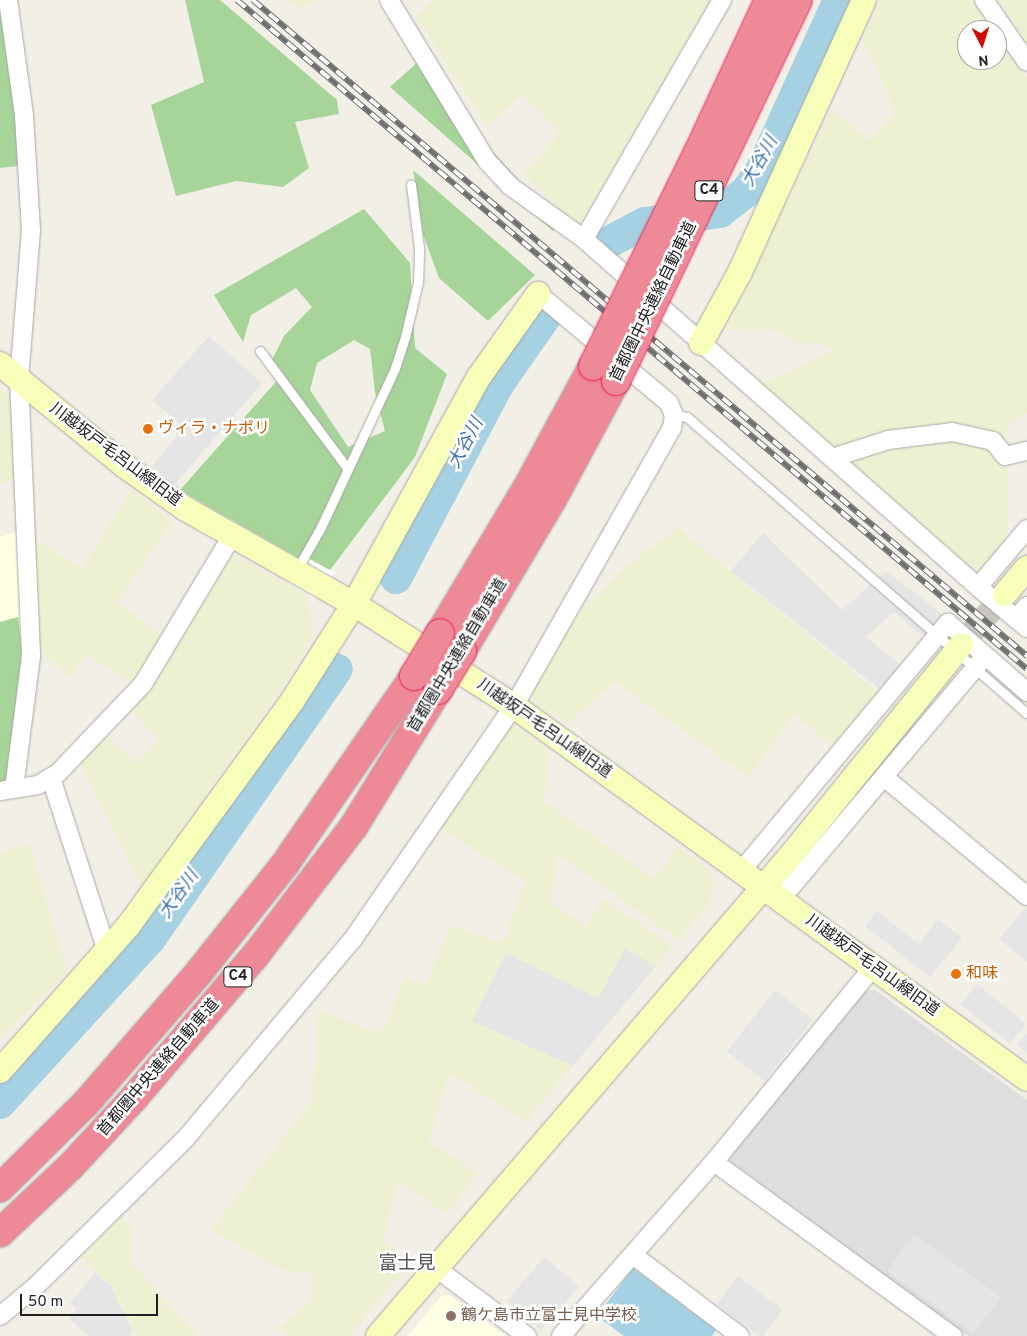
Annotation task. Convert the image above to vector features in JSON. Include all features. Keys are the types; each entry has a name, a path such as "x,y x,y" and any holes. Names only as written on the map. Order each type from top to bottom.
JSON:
{"highway":[{"name":"首都圏中央連絡自動車道","path":"0,1188 87,1102 200,971 285,864 414,676 528,486 592,366 698,153 768,0"},
{"name":"首都圏中央連絡自動車道","path":"0,1233 71,1166 134,1098 255,956 354,826 552,500 616,381 798,0"}],"street":[{"path":"8,0 24,116 31,230 19,378 31,656 7,790 38,786 51,778 142,684 232,536"},
{"path":"389,0 487,161 510,186 584,239 978,587 1023,618"},
{"path":"584,239 722,0"},
{"path":"701,343 742,266 864,0"},
{"path":"984,0 1027,62"},
{"path":"0,1072 107,950 208,821 292,700 354,604 479,377 538,294 669,403 674,415 672,428 514,706 353,939 268,1043 186,1138 34,1288 0,1316"},
{"name":"川越坂戸毛呂山線旧道","path":"0,364 125,466 184,508 354,604 514,706 1027,1079"},
{"path":"832,458 888,440 952,432 993,441 1005,456 1027,451"},
{"path":"978,587 1027,529"},
{"path":"1005,594 1027,568"},
{"path":"742,870 948,623 1027,692"},
{"path":"772,893 961,645"},
{"path":"378,1336 436,1268 772,893 884,777 985,656"},
{"path":"884,777 1027,896"},
{"path":"51,778 107,950"},
{"path":"561,1336 714,1162 873,967"},
{"path":"714,1162 953,1336"},
{"path":"633,1255 740,1336"},
{"path":"436,1268 527,1336"}],"lane":[{"path":"296,571 322,527 395,368 418,282 419,248 412,185"},
{"path":"260,351 348,469"},
{"path":"674,415 687,417 1027,714"}],"shaded area":[{"path":"288,0 317,0 300,10"},
{"path":"433,0 710,0 578,227 524,174 560,133 522,94 487,127 416,16"},
{"path":"880,0 973,0 987,20 957,20 957,70 1007,70 1007,48 1027,77 1027,413 1007,425 1008,546 982,576 758,385 836,350 821,343 797,343 777,332 757,328 726,330 832,108 868,140 896,112 862,41"},
{"path":"999,0 1027,0 1027,43"},
{"path":"209,336 262,383 175,484 152,466 184,427 152,400"},
{"path":"0,388 15,402 15,479 0,483"},
{"path":"131,490 173,521 117,602 166,638 224,550 298,590 309,602 312,636 293,672 141,887 78,758 103,732 136,764 159,738 126,708 143,690 86,654 69,677 33,644 28,536 83,568"},
{"path":"678,528 878,693 834,746 794,715 748,777 615,682 568,723 534,703 533,687 581,610 626,566"},
{"path":"18,531 25,647 9,778 0,786 0,537"},
{"path":"763,533 842,610 886,571 945,616 927,639 894,612 866,637 903,667 882,691 731,571"},
{"path":"515,726 550,751 544,801 654,879 677,846 710,870 714,887 709,904 679,940 557,854 551,903 586,926 604,899 672,946 656,966 625,949 598,998 506,953 472,1021 573,1066 525,1122 449,1072 429,1142 478,1173 447,1214 397,1181 384,1242 409,1264 348,1336 288,1336 280,1327 310,1301 313,1274 280,1269 211,1230 312,1101 319,1010 382,1034 404,977 425,985 451,926 503,943 525,881 438,827 502,728"},
{"path":"30,844 67,972 0,1038 0,853"},
{"path":"1025,908 1027,910 1027,962 999,939"},
{"path":"877,911 919,944 938,919 962,938 930,977 865,926"},
{"path":"625,949 656,966 573,1066 472,1021 506,953 598,998"},
{"path":"977,984 1026,1024 1010,1044 961,1004"},
{"path":"775,990 813,1020 765,1081 727,1051"},
{"path":"875,990 1027,1100 1027,1336 968,1336 730,1161 729,1151 865,991"},
{"path":"1027,1033 1027,1053 1017,1045"},
{"path":"120,1216 132,1229 133,1264 198,1336 137,1336 111,1286 81,1257"},
{"path":"914,1234 1001,1297 974,1334 887,1271"},
{"path":"544,1257 578,1286 541,1330 507,1301"},
{"path":"95,1273 111,1286 133,1331 128,1336 89,1336 69,1319 77,1309 70,1303"},
{"path":"738,1276 783,1310 763,1336 759,1336 717,1304"},
{"name":"鶴ケ島市立富士見中学校","path":"449,1295 505,1336 408,1336 441,1296"}],"green space":[{"path":"0,0 18,128 18,166 0,168"},
{"path":"185,0 220,0 337,100 339,114 295,122 309,168 283,187 236,181 176,196 151,105 204,82"},
{"path":"420,60 492,151 558,223 553,231 390,87"},
{"path":"413,170 535,275 488,321 439,278 423,234"},
{"path":"364,209 410,263 415,348 447,374 415,457 327,574 180,490 282,375 271,362 284,336 312,307 296,288 251,315 243,342 214,295","holes":["354,340 370,349 375,392 385,431 348,447 310,390 317,363"]},
{"path":"18,617 22,650 18,700 7,778 0,785 0,622"}],"water":[{"path":"633,1268 716,1330 712,1336 624,1336 597,1316"}],"pier":[{"path":"306,557 335,573 315,599 288,583"}],"waterway":[{"name":"大谷川","path":"611,241 645,223 720,212 746,192 762,169 839,0"},
{"name":"大谷川","path":"396,578 499,383 546,316"},
{"name":"大谷川","path":"0,1103 150,939 337,669"}],"tunnel":[{"path":"961,645 1005,594"}],"railway":[{"path":"237,0 1027,669"},
{"path":"253,0 1027,656"}],"place":[{"name":"ヴィラ・ナポリ","path":"148,429"},
{"name":"和味","path":"956,974"},
{"name":"鶴ケ島市立富士見中学校","path":"451,1316"}],"district":[{"name":"富士見","path":"407,1265"}]}
